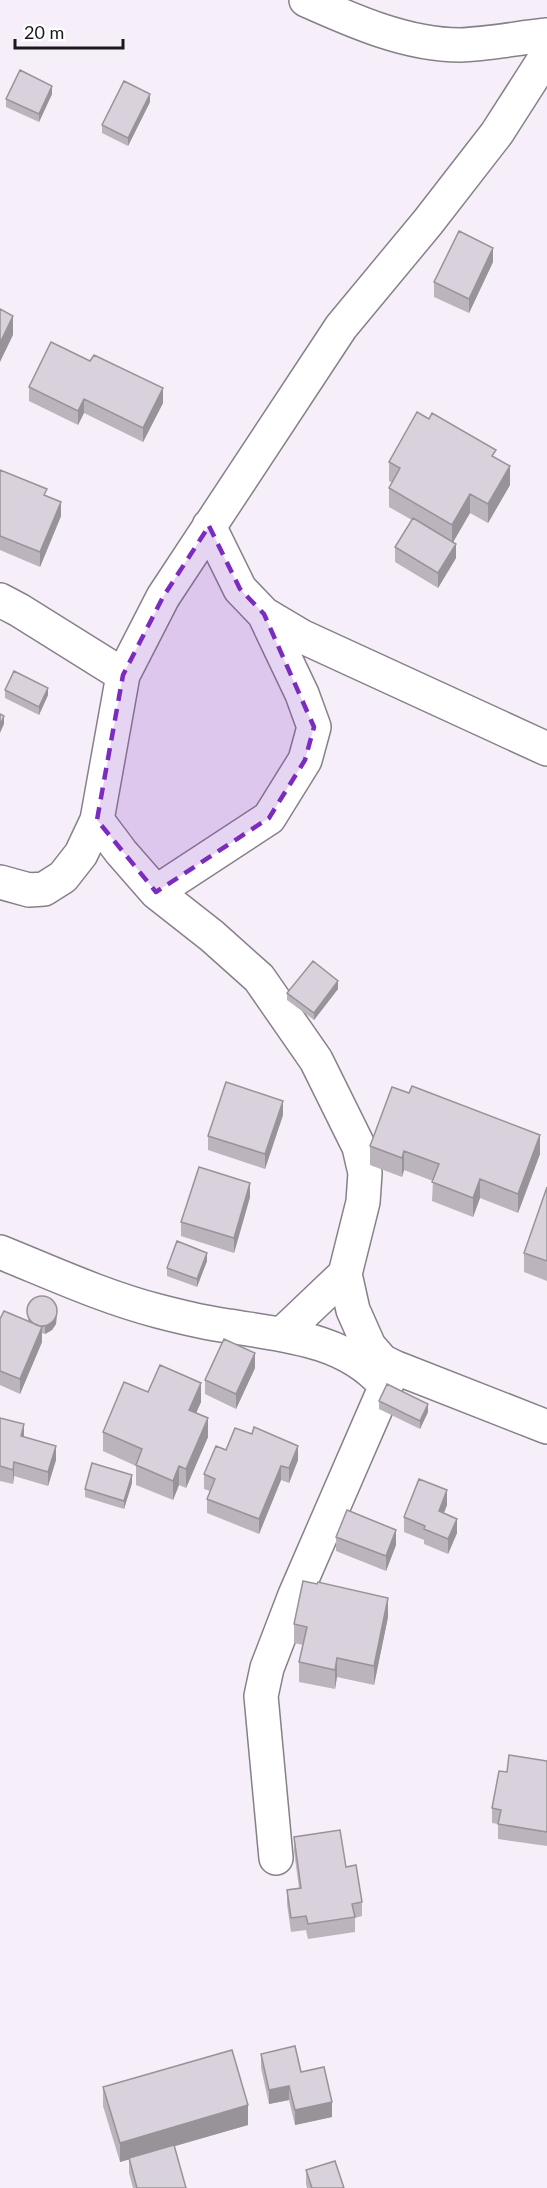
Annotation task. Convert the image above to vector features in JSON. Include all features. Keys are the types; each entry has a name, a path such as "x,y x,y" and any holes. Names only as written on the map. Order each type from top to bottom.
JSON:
{"street":[{"path":"306,0 355,22 405,38 459,45 547,36"},
{"path":"0,882 29,890 44,889 63,877 81,854 97,820 123,675 163,597 341,327 428,222 497,133 547,55"},
{"path":"210,526 240,589 264,614 301,636 547,749"},
{"path":"0,600 123,675"},
{"path":"156,892 269,818 305,760 314,727 302,694 264,614"},
{"path":"97,820 156,892 212,936 259,978 316,1060 359,1147 365,1173 363,1203 345,1274 353,1310 362,1332 369,1346 382,1360 390,1377 295,1595 267,1668 261,1696 276,1857"},
{"path":"0,1252 78,1284 156,1311 228,1326 283,1333 321,1344 355,1359 375,1373 547,1426"},
{"path":"283,1333 345,1274"}],"highlighted area":[{"path":"209,526 240,589 264,614 314,727 305,760 269,818 156,892 97,820 123,675 163,597"}],"building":[{"path":"20,70 52,86 39,114 6,99"},
{"path":"124,81 150,94 128,138 102,125"},
{"path":"459,231 493,248 469,299 434,282"},
{"path":"0,309 13,316 0,343"},
{"path":"51,342 90,361 94,355 163,388 143,428 84,399 78,411 29,387"},
{"path":"417,412 429,419 432,413 496,450 492,456 510,466 488,504 470,494 452,525 389,488 400,468 389,462"},
{"path":"0,470 47,489 44,495 61,502 40,552 0,536"},
{"path":"413,518 456,544 438,573 395,547"},
{"path":"14,671 48,688 39,707 5,690"},
{"path":"313,961 338,981 314,1013 287,993"},
{"path":"226,1082 283,1101 265,1154 208,1136"},
{"path":"412,1086 540,1135 518,1194 480,1179 473,1198 432,1182 439,1164 404,1151 402,1158 370,1146 392,1087 409,1093"},
{"path":"199,1167 250,1183 234,1238 181,1222"},
{"path":"547,1187 547,1261 524,1253"},
{"path":"177,1241 207,1253 197,1279 167,1268"},
{"path":"42,1296 48,1297 56,1305 56,1317 48,1325 42,1326 36,1325 28,1317 27,1311 28,1305 36,1297"},
{"path":"4,1311 42,1327 20,1379 0,1371 0,1319"},
{"path":"224,1339 255,1353 236,1394 205,1380"},
{"path":"160,1365 201,1383 189,1410 208,1418 186,1469 179,1466 173,1481 136,1465 142,1449 103,1432 124,1382 148,1392"},
{"path":"387,1384 428,1404 420,1421 379,1401"},
{"path":"0,1418 24,1424 21,1436 56,1446 48,1472 14,1462 13,1470 0,1466"},
{"path":"254,1427 298,1446 289,1468 281,1466 259,1519 207,1499 215,1479 204,1474 216,1446 226,1450 235,1428 252,1434"},
{"path":"92,1463 132,1475 124,1501 85,1489"},
{"path":"419,1479 447,1490 439,1511 457,1519 448,1539 404,1517"},
{"path":"347,1510 396,1530 386,1556 336,1537"},
{"path":"303,1581 317,1584 318,1582 388,1598 374,1666 337,1658 335,1670 299,1662 307,1627 294,1624"},
{"path":"509,1755 547,1761 547,1832 498,1824 501,1810 492,1808 499,1771 507,1772"},
{"path":"340,1830 346,1867 356,1865 362,1902 352,1904 355,1917 308,1924 306,1916 291,1918 287,1890 301,1888 294,1837"},
{"path":"295,2046 301,2072 324,2067 332,2102 295,2110 289,2086 269,2090 261,2054"},
{"path":"232,2050 248,2105 120,2143 103,2087"},
{"path":"174,2145 186,2188 137,2188 129,2158"},
{"path":"335,2161 344,2188 312,2188 306,2170"}]}
